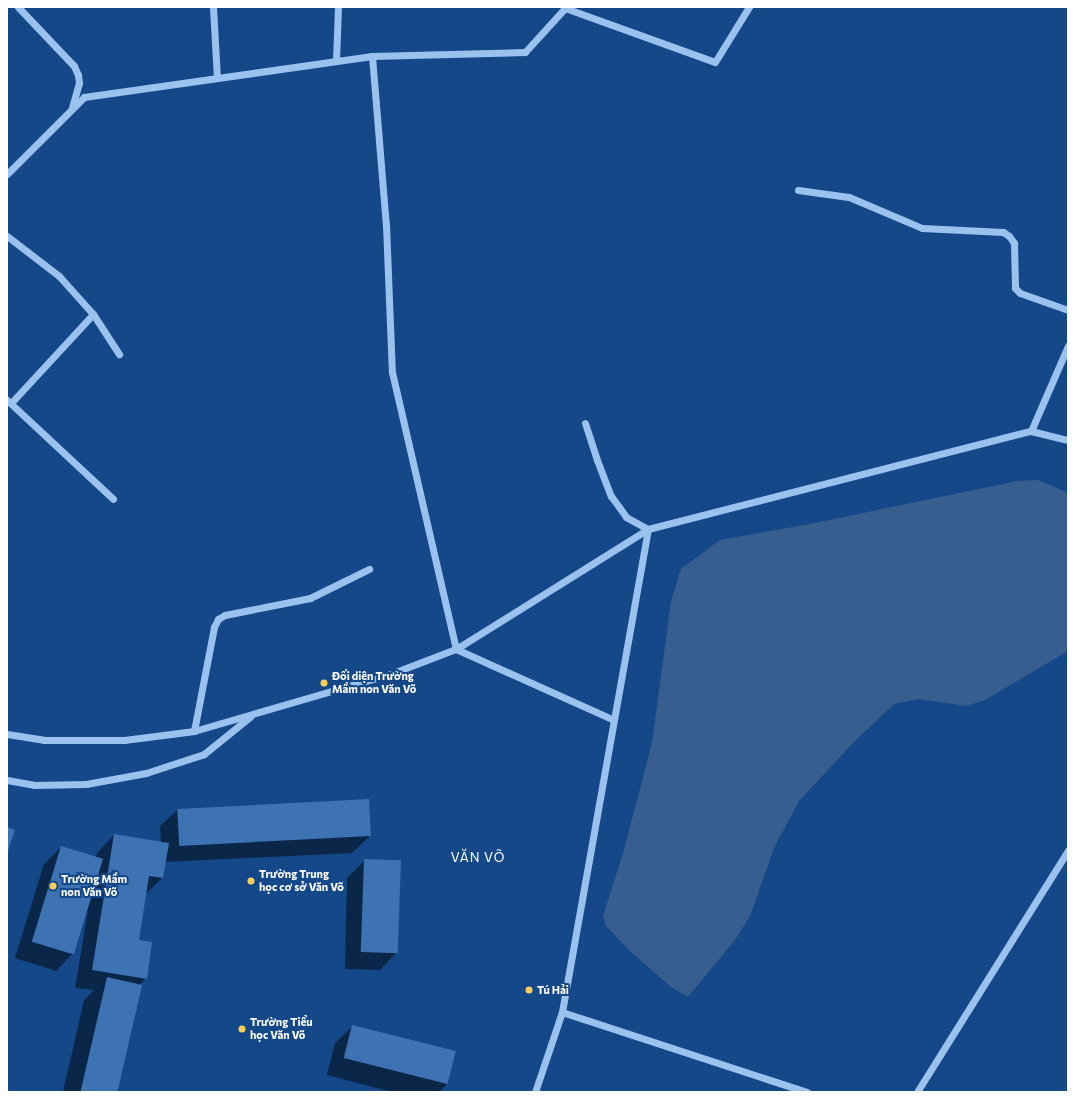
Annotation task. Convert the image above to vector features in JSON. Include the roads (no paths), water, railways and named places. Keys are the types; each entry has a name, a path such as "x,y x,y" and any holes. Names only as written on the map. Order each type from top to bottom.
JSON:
{"street":[{"path":"18,7 76,70 79,83 72,109"},
{"path":"214,7 217,78"},
{"path":"336,61 338,7"},
{"path":"7,174 84,97 372,56 525,52 565,8 716,62 749,7"},
{"path":"372,56 386,225 392,372 456,649"},
{"path":"798,190 849,197 922,228 1003,232 1009,236 1014,243 1015,288 1020,293 1068,310"},
{"path":"7,236 59,276 93,314 119,354"},
{"path":"93,314 9,401 113,499"},
{"path":"1031,431 1068,346"},
{"path":"586,423 597,460 611,496 626,517 648,529"},
{"path":"7,734 44,740 124,740 194,730 393,673 456,649 648,529 1031,431 1068,440"},
{"path":"536,1092 562,1012 648,529"},
{"path":"194,730 214,627 218,619 225,616 310,598 369,569"},
{"path":"456,649 614,720"},
{"path":"7,780 34,785 86,784 146,773 204,754 254,713"},
{"path":"917,1092 1068,850"},
{"path":"562,1012 807,1092"}],"water":[{"path":"1038,480 1066,492 1068,495 1068,651 985,700 966,706 919,699 894,704 852,744 799,801 774,848 750,916 735,940 688,997 671,987 631,952 606,926 603,916 624,850 652,743 671,601 681,569 720,540 810,524 1017,481"}],"place":[{"name":"Đối diện Trường Mầm non Văn Võ","path":"324,683"},
{"name":"Trường Trung học cơ sở Văn Võ","path":"251,881"},
{"name":"Trường Mầm non Văn Võ","path":"53,886"},
{"name":"Tú Hải","path":"529,990"},
{"name":"Trường Tiểu học Văn Võ","path":"242,1029"}],"district":[{"name":"VĂN VÕ","path":"478,857"}]}
